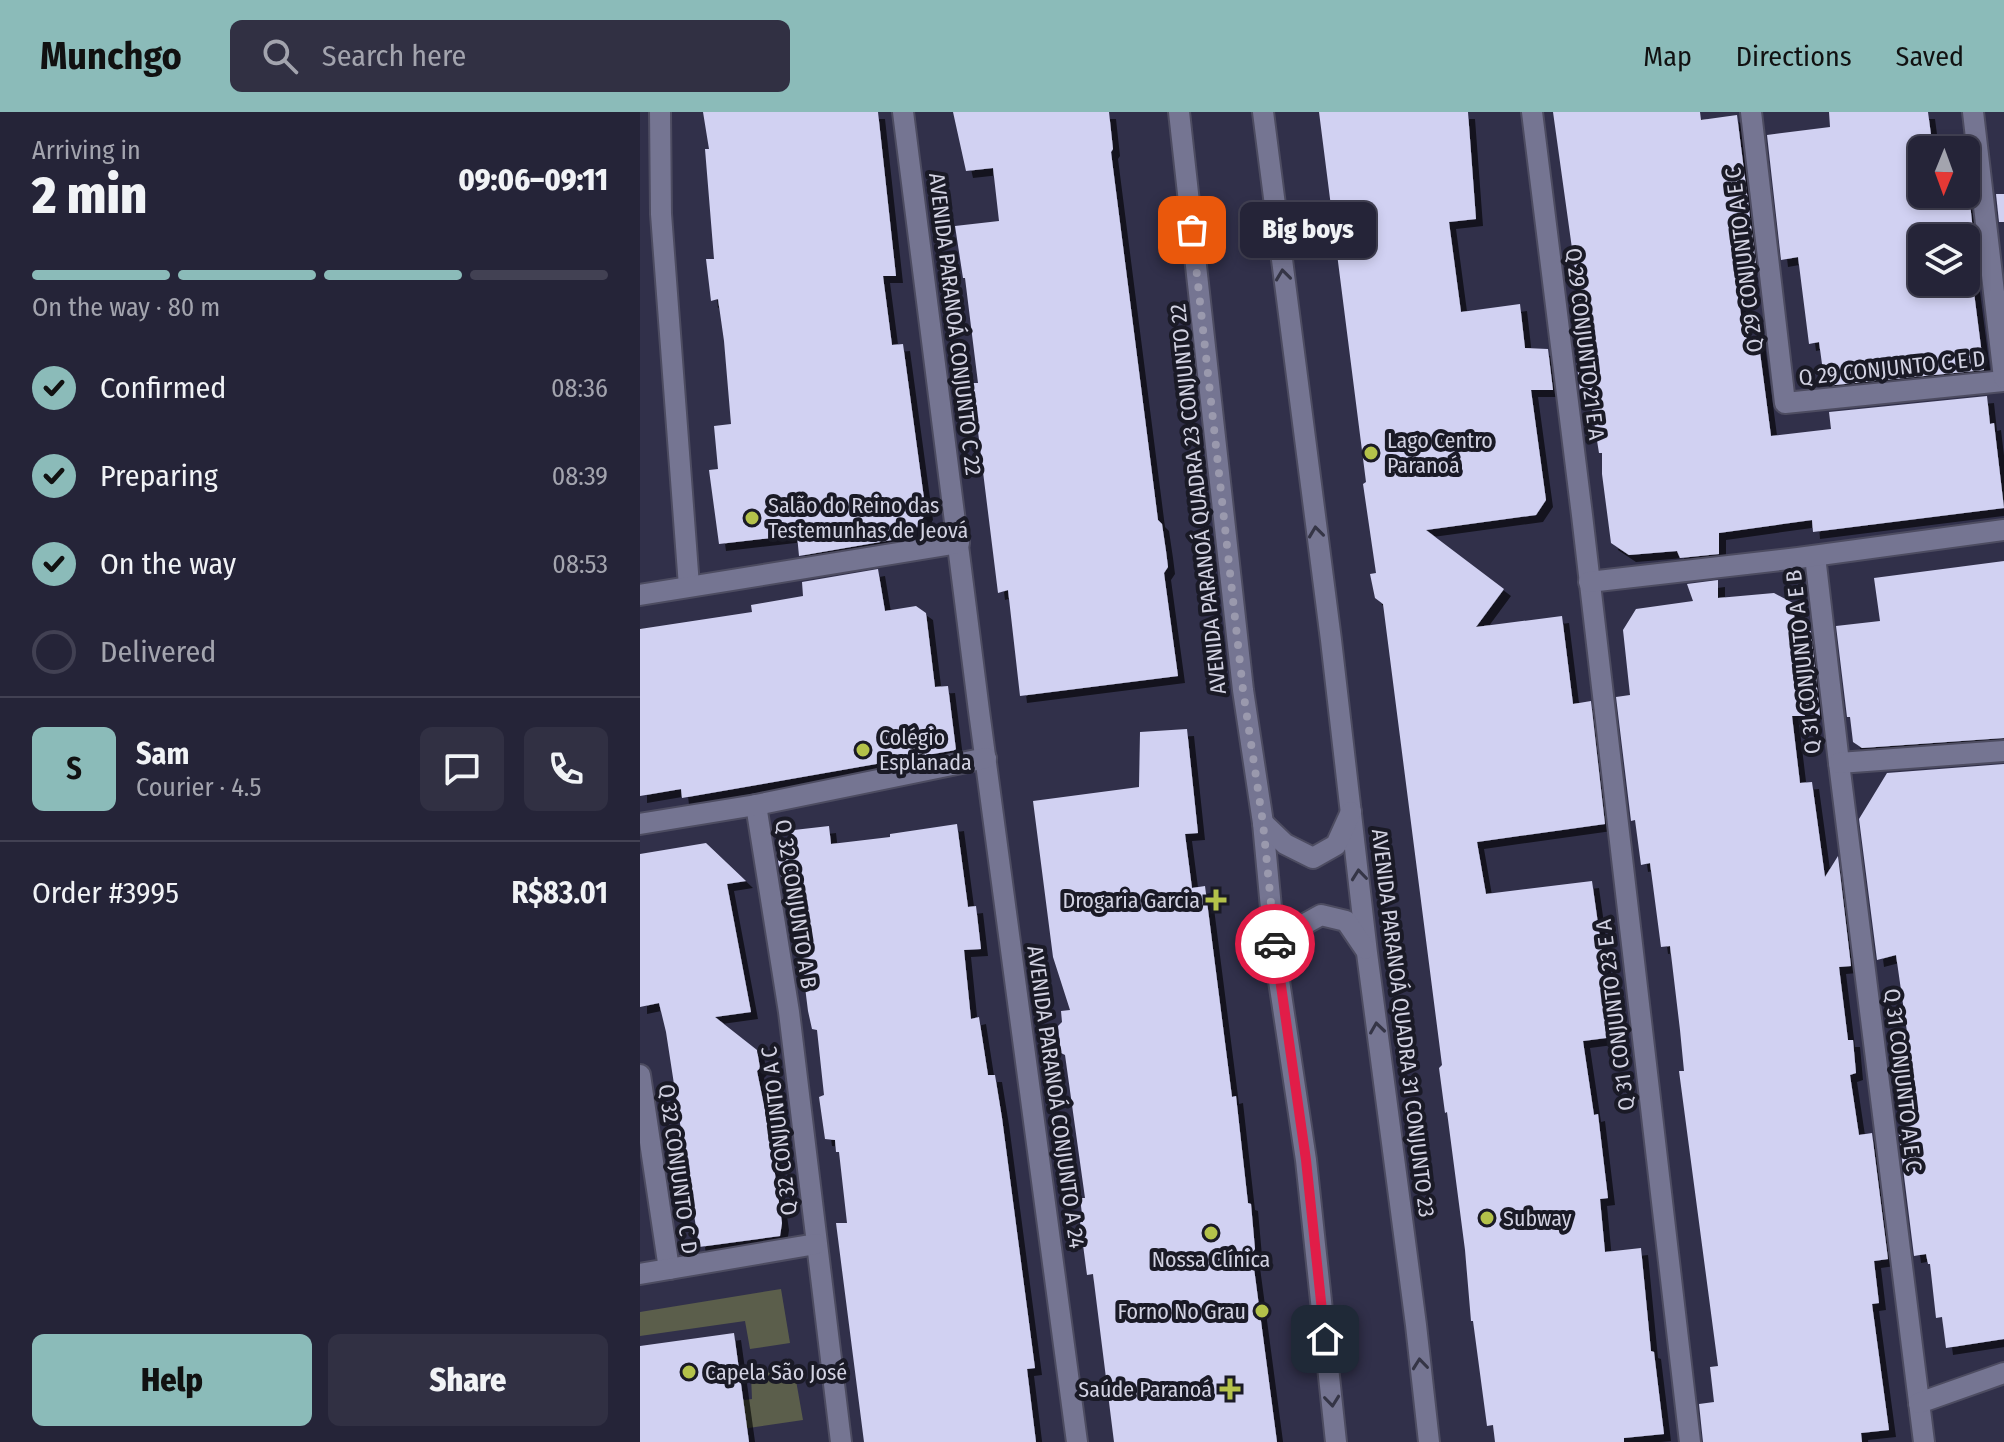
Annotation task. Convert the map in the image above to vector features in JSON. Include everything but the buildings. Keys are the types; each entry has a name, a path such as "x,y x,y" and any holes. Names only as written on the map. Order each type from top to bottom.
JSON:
{"street":[{"path":"660,112 661,214 689,586"},
{"name":"AVENIDA PARANOÁ CONJUNTO C 22","path":"903,112 986,758"},
{"name":"AVENIDA PARANOÁ QUADRA 23 CONJUNTO 22","path":"1179,112 1249,737 1263,823 1276,961 1306,1160 1336,1442"},
{"name":"AVENIDA PARANOÁ QUADRA 31 CONJUNTO 23","path":"1263,112 1429,1442"},
{"name":"Q 29 CONJUNTO 21 E A","path":"1532,112 1589,582"},
{"name":"Q 29 CONJUNTO A E C","path":"1751,112 1785,403"},
{"path":"1973,112 2004,380"},
{"name":"Q 29 CONJUNTO C E D","path":"1785,403 2004,380"},
{"path":"1589,582 2004,530"},
{"path":"640,595 959,543"},
{"name":"Q 31 CONJUNTO A E B","path":"1815,556 1839,763"},
{"name":"Q 31 CONJUNTO 23 E A","path":"1589,582 1690,1442"},
{"path":"1839,763 2004,751"},
{"path":"640,824 756,805 986,758"},
{"name":"AVENIDA PARANOÁ CONJUNTO A 24","path":"986,758 1077,1442"},
{"name":"Q 31 CONJUNTO A E C","path":"1839,763 1924,1442"},
{"name":"Q 32 CONJUNTO A B","path":"756,805 789,1012"},
{"path":"1263,823 1285,844 1313,858 1336,845 1352,809"},
{"path":"1276,961 1303,925 1321,915 1346,921 1367,953"},
{"name":"Q 32 CONJUNTO A C","path":"789,1012 841,1442"},
{"name":"Q 32 CONJUNTO C D","path":"640,1075 669,1269"},
{"path":"640,1274 816,1244"},
{"path":"1919,1403 2004,1373"}],"green space":[{"path":"781,1289 790,1343 750,1349 745,1321 640,1336 640,1312"},
{"path":"794,1369 803,1420 668,1440 640,1415 752,1399 751,1375"}],"way so far":[{"path":"1192,230 1243,690 1263,823 1275,944"}],"place":[{"name":"Big boys","path":"1192,230"},
{"name":"Lago Centro Paranoá","path":"1371,453"},
{"name":"Salão do Reino das Testemunhas de Jeová","path":"752,518"},
{"name":"Colégio Esplanada","path":"863,750"},
{"name":"Drogaria Garcia","path":"1216,900"},
{"name":"Subway","path":"1487,1218"},
{"name":"Nossa Clínica","path":"1211,1233"},
{"name":"Forno No Grau","path":"1262,1311"},
{"name":"Capela São José","path":"689,1372"},
{"name":"Saúde Paranoá","path":"1230,1389"}],"route":[{"path":"1275,944 1306,1160 1325,1339"}]}
